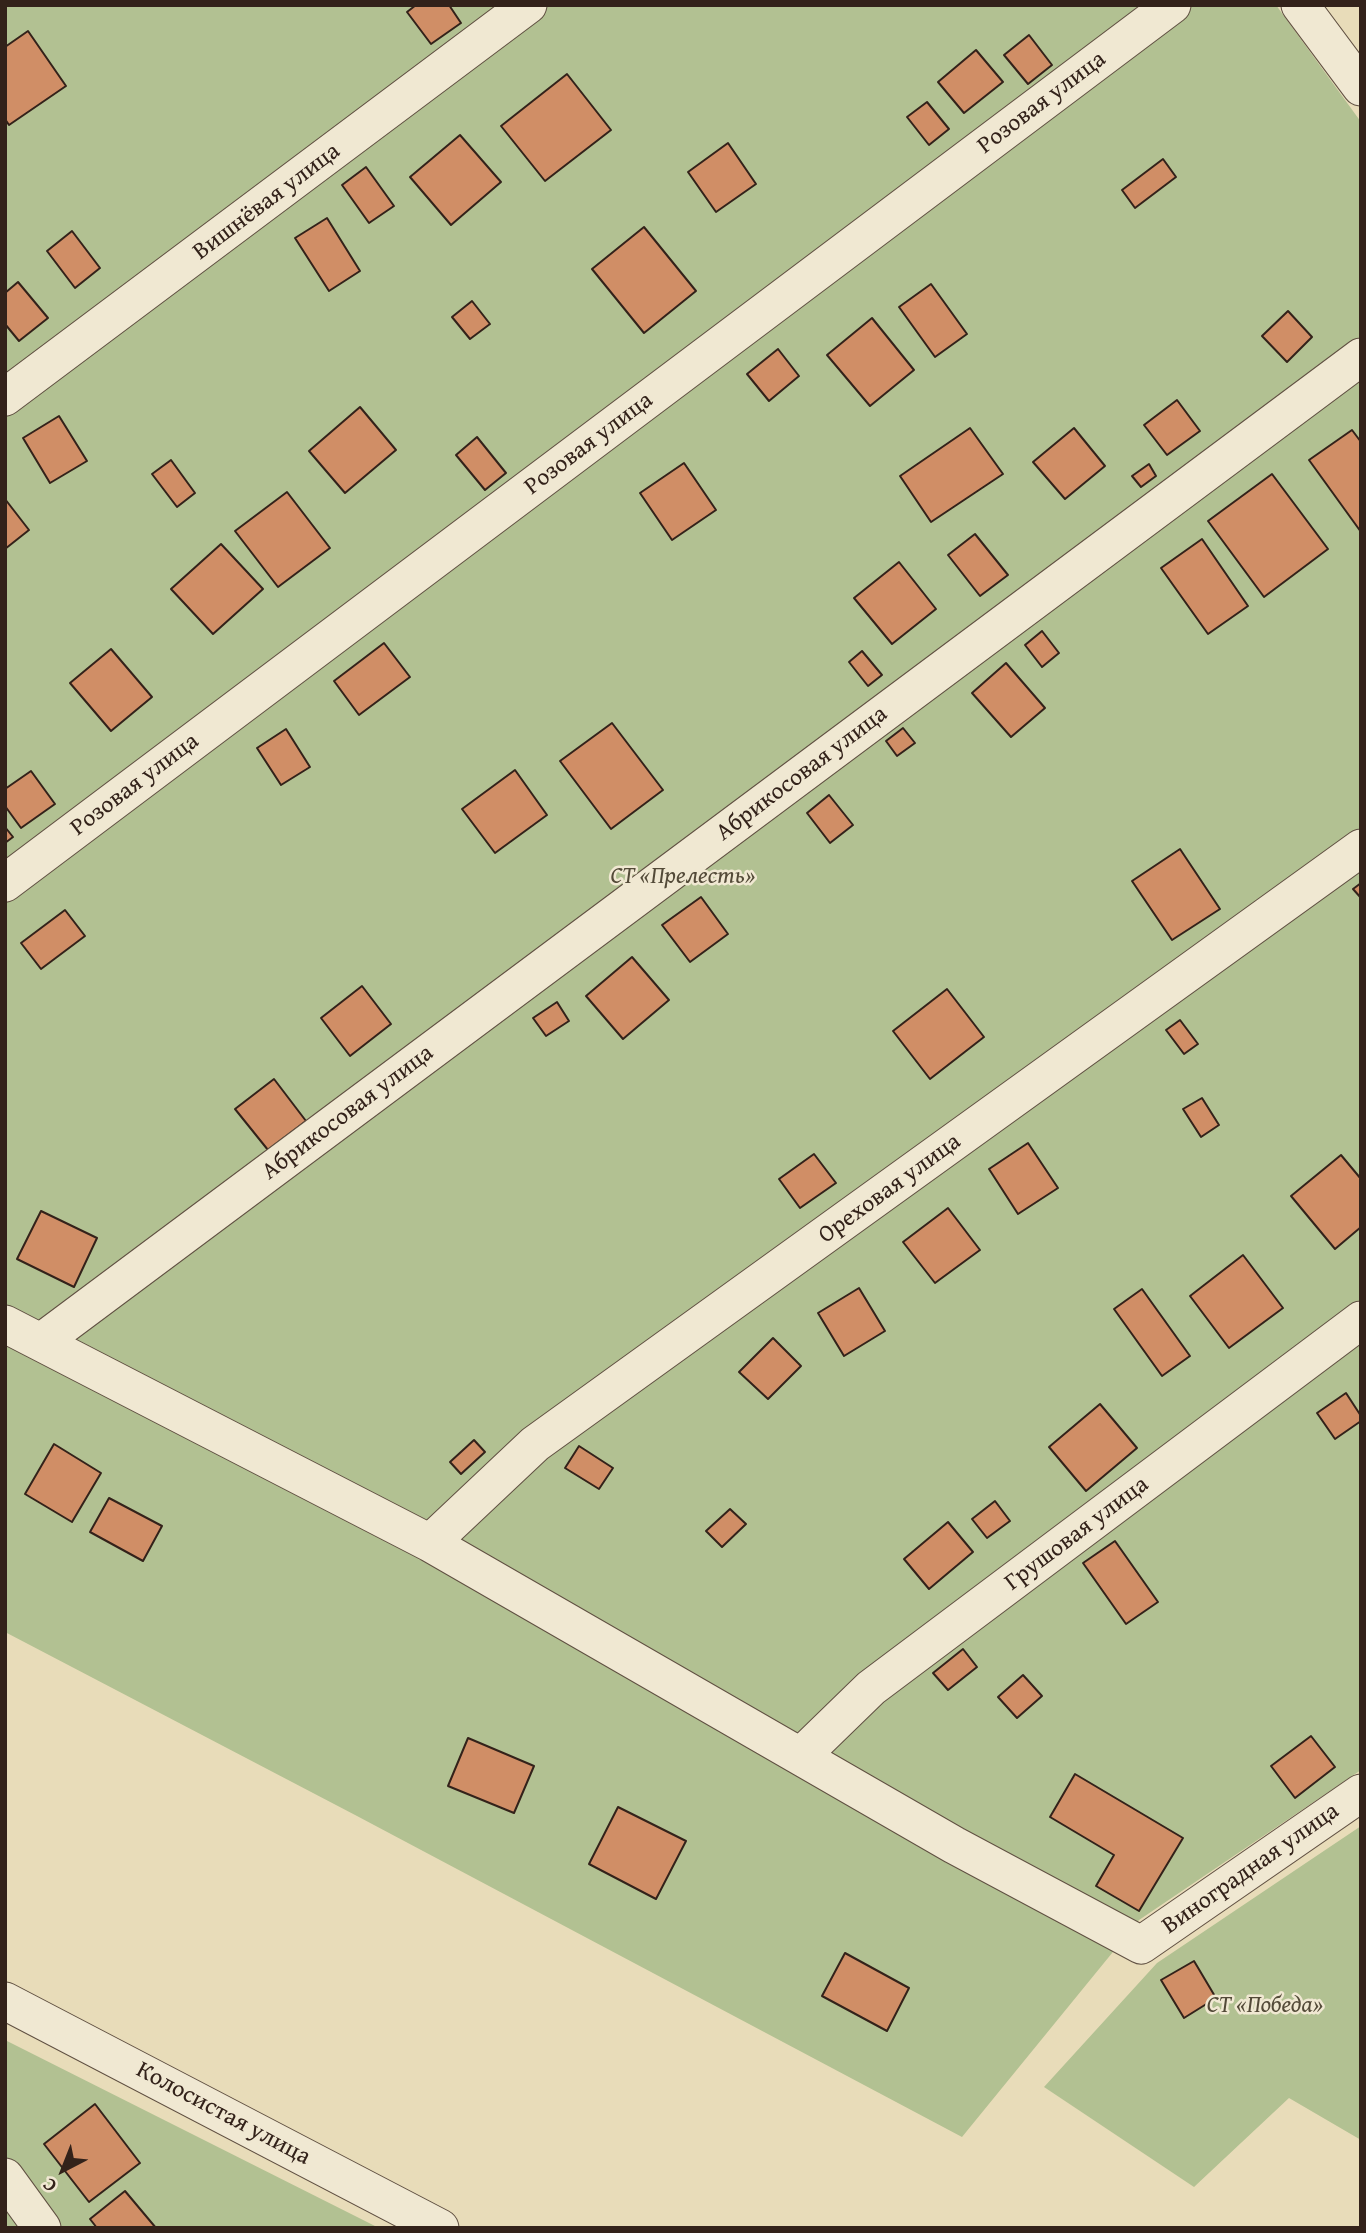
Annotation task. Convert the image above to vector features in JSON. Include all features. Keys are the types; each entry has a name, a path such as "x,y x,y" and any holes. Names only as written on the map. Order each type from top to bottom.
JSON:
{"street":[{"name":"Вишнёвая улица","path":"5,397 528,5"},
{"name":"Розовая улица","path":"5,883 1172,5"},
{"path":"1300,5 1358,77"},
{"name":"Абрикосовая улица","path":"41,1342 1361,357"},
{"name":"Ореховая улица","path":"430,1543 535,1444 1361,848"},
{"name":"Грушовая улица","path":"801,1756 871,1688 1361,1320"},
{"path":"5,1324 430,1543 801,1756"},
{"name":"Виноградная улица","path":"801,1756 954,1845 1141,1945 1361,1793"},
{"name":"Колосистая улица","path":"5,2001 440,2228"},
{"path":"5,2177 42,2228"}],"green space":[{"name":"СТ «Прелесть»","path":"5,5 1276,5 1361,122 1361,1770 1139,1920 962,2137 5,1632"},
{"name":"СТ «Победа»","path":"1361,1826 1361,2140 1289,2098 1194,2187 1044,2087 1157,1963"},
{"path":"5,2040 375,2226 5,2228"}],"building":[{"path":"416,5 449,5 461,23 431,44 407,12"},
{"path":"28,31 66,86 9,125 5,119 5,47"},
{"path":"1029,35 1052,65 1028,84 1004,55"},
{"path":"976,50 1003,82 964,113 938,82"},
{"path":"567,74 611,130 545,181 501,126"},
{"path":"927,102 949,129 929,145 907,117"},
{"path":"460,135 501,182 451,225 410,177"},
{"path":"728,143 756,184 716,212 688,172"},
{"path":"1163,159 1176,177 1135,208 1122,190"},
{"path":"366,167 394,206 369,223 342,185"},
{"path":"327,218 360,271 329,291 295,238"},
{"path":"644,227 696,291 644,333 592,269"},
{"path":"72,231 100,268 75,288 47,251"},
{"path":"18,282 48,318 19,341 5,324 5,293"},
{"path":"931,284 967,334 935,357 899,307"},
{"path":"472,301 490,324 470,339 452,317"},
{"path":"1288,311 1312,337 1287,362 1262,336"},
{"path":"872,318 914,370 870,406 827,355"},
{"path":"778,349 799,376 769,401 747,374"},
{"path":"1177,400 1200,431 1167,455 1144,425"},
{"path":"360,407 396,450 345,493 309,451"},
{"path":"59,416 87,461 50,483 23,438"},
{"path":"970,428 1003,474 931,522 900,476"},
{"path":"1074,428 1105,466 1065,499 1033,462"},
{"path":"1352,430 1361,442 1361,532 1309,460"},
{"path":"477,437 506,473 485,490 456,455"},
{"path":"171,460 195,493 177,507 152,474"},
{"path":"684,463 716,510 672,540 640,493"},
{"path":"1149,464 1156,476 1141,487 1132,476"},
{"path":"1272,474 1328,549 1264,597 1208,521"},
{"path":"287,492 330,548 278,587 235,531"},
{"path":"5,499 29,530 5,549"},
{"path":"975,534 1008,575 980,596 948,555"},
{"path":"1202,539 1248,606 1208,634 1161,568"},
{"path":"221,544 263,589 213,634 171,589"},
{"path":"899,562 936,609 892,644 854,598"},
{"path":"1042,631 1059,653 1042,667 1025,645"},
{"path":"384,643 410,677 359,715 334,681"},
{"path":"111,649 152,697 111,731 70,683"},
{"path":"862,651 882,675 868,686 849,662"},
{"path":"1006,663 1045,708 1011,737 972,693"},
{"path":"612,723 663,790 611,829 560,761"},
{"path":"903,728 915,743 897,756 886,741"},
{"path":"286,729 310,767 281,785 257,748"},
{"path":"515,770 547,815 495,853 462,809"},
{"path":"31,771 55,804 21,828 5,806 5,789"},
{"path":"829,795 853,825 830,843 807,813"},
{"path":"5,827 13,837 5,843"},
{"path":"1180,849 1220,909 1172,940 1132,881"},
{"path":"1361,883 1361,898 1353,889"},
{"path":"701,897 728,934 690,962 662,925"},
{"path":"65,910 85,936 41,969 21,943"},
{"path":"632,957 669,1000 623,1039 586,996"},
{"path":"362,986 391,1024 350,1056 321,1018"},
{"path":"947,989 984,1037 930,1079 893,1031"},
{"path":"557,1002 569,1021 546,1036 533,1018"},
{"path":"1180,1020 1198,1044 1184,1054 1166,1030"},
{"path":"274,1079 306,1121 268,1150 235,1109"},
{"path":"1202,1098 1219,1125 1201,1137 1183,1109"},
{"path":"1028,1143 1058,1188 1018,1214 989,1169"},
{"path":"814,1154 836,1183 800,1208 779,1179"},
{"path":"1341,1155 1361,1179 1361,1227 1335,1249 1291,1196"},
{"path":"948,1208 980,1250 935,1283 903,1242"},
{"path":"41,1211 97,1238 74,1287 17,1259"},
{"path":"1243,1255 1283,1308 1229,1348 1190,1296"},
{"path":"859,1288 885,1331 844,1356 818,1313"},
{"path":"1142,1289 1190,1356 1162,1376 1114,1309"},
{"path":"773,1338 801,1366 768,1399 739,1372"},
{"path":"1346,1393 1361,1416 1361,1421 1335,1439 1317,1413"},
{"path":"1100,1404 1137,1448 1086,1491 1049,1447"},
{"path":"474,1440 485,1452 461,1474 450,1462"},
{"path":"54,1444 101,1473 72,1522 25,1494"},
{"path":"579,1446 613,1468 599,1489 565,1468"},
{"path":"109,1498 162,1526 143,1561 90,1532"},
{"path":"995,1501 1010,1521 987,1538 972,1519"},
{"path":"730,1509 746,1524 722,1547 706,1531"},
{"path":"948,1522 973,1552 929,1589 904,1559"},
{"path":"1115,1541 1158,1602 1126,1624 1083,1563"},
{"path":"963,1649 977,1667 948,1690 933,1673"},
{"path":"1023,1675 1042,1696 1017,1718 998,1697"},
{"path":"1311,1736 1335,1767 1295,1798 1271,1766"},
{"path":"468,1738 534,1766 514,1813 448,1786"},
{"path":"1075,1774 1183,1838 1139,1911 1096,1886 1114,1855 1050,1817"},
{"path":"618,1807 686,1841 656,1899 589,1864"},
{"path":"845,1953 909,1988 887,2031 822,1996"},
{"path":"1194,1961 1216,1998 1184,2018 1161,1980"},
{"path":"95,2104 140,2163 89,2202 44,2144"},
{"path":"125,2191 156,2228 97,2228 90,2219"}]}
